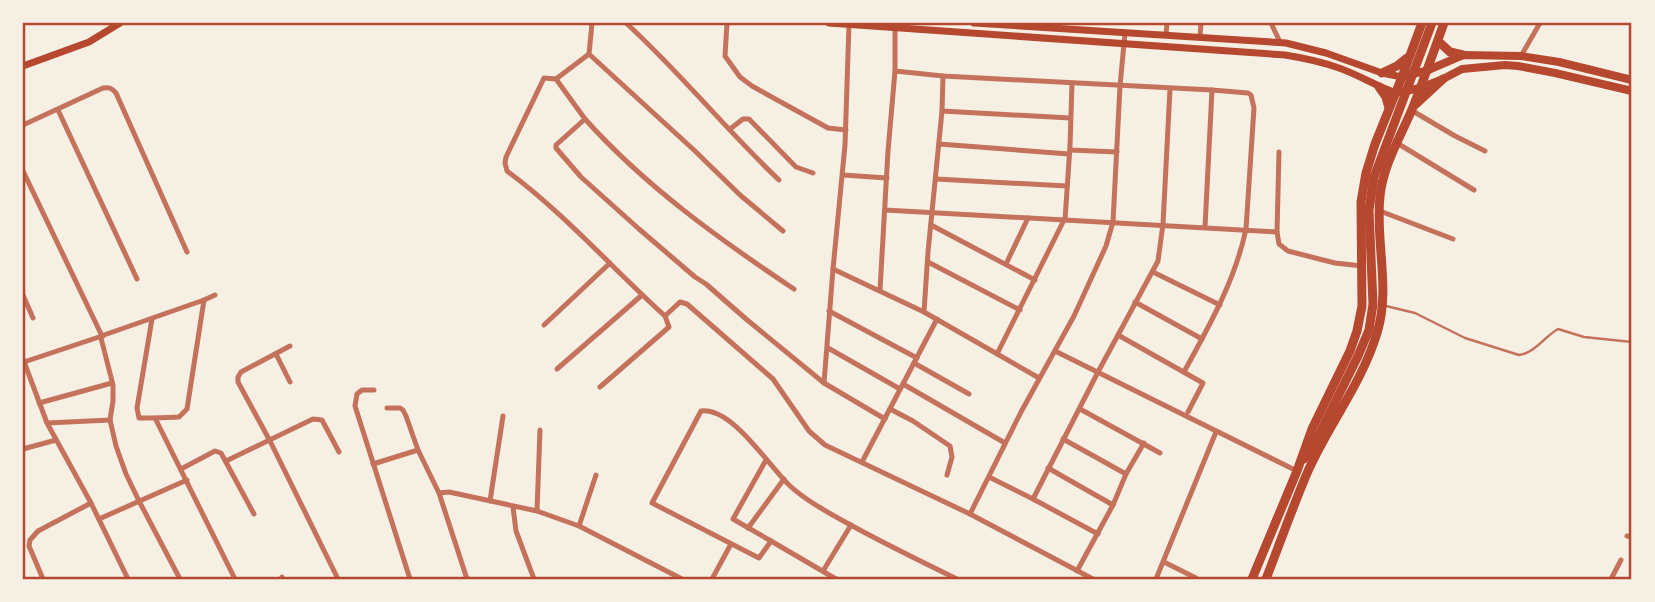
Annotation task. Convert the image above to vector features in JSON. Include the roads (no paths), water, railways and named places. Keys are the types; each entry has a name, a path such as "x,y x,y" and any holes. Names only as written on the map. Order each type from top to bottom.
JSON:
{"highway":[{"path":"1252,579 1312,429 1357,331 1362,306 1361,202 1369,163 1422,23"},
{"path":"1298,468 1314,445 1368,330 1373,304 1369,210 1374,177 1432,23"},
{"path":"1266,579 1309,470 1370,352 1378,330 1382,306 1380,211 1383,179 1444,23"},
{"path":"1438,41 1450,52 1463,55"},
{"path":"1382,73 1409,56"},
{"path":"1412,109 1443,79"},
{"path":"1379,87 1386,97 1389,109"},
{"path":"1309,470 1314,445"}],"main road":[{"path":"23,66 89,42 120,23"},
{"path":"829,23 895,25 1285,55 1311,59 1341,69 1396,93 1420,88 1462,69 1505,65 1555,73 1632,91"},
{"path":"974,23 1092,27 1125,33 1280,43 1326,52 1382,73 1402,77 1426,71 1463,55 1521,55 1632,80"}],"street":[{"path":"592,23 589,54 556,79 544,78 506,157 505,168 564,217 665,316 669,327 600,387"},
{"path":"626,23 779,180"},
{"path":"727,23 725,56 740,77 828,128 846,130"},
{"path":"986,23 995,34"},
{"path":"1166,35 1167,23"},
{"path":"1200,37 1201,23"},
{"path":"1270,23 1280,43"},
{"path":"1521,55 1540,23"},
{"path":"824,383 843,175 849,24"},
{"path":"880,290 895,71 895,25"},
{"path":"970,514 1039,377 1087,290 1106,246 1113,222 1125,33"},
{"path":"589,54 740,195 783,230"},
{"path":"895,71 943,76 1212,90 1248,93 1253,98 1246,229 1234,271 1220,304 1184,372"},
{"path":"924,312 943,76"},
{"path":"556,79 585,119 620,156 655,187 729,245 794,289"},
{"path":"997,354 1065,220 1072,83"},
{"path":"23,125 109,87 116,93 187,252"},
{"path":"1033,499 1153,272 1160,249 1163,224 1170,89"},
{"path":"1205,227 1212,90"},
{"path":"1412,109 1485,151"},
{"path":"58,110 137,279"},
{"path":"942,111 1070,118"},
{"path":"585,119 556,145 557,151 581,177 695,277 824,383 885,419"},
{"path":"730,129 743,119 749,119 785,158 796,167 813,173"},
{"path":"1396,143 1474,190"},
{"path":"939,144 1070,152 1117,152"},
{"path":"1279,152 1279,244 1287,251 1335,263 1362,266"},
{"path":"23,171 102,336 112,383 110,420 116,446 126,474 180,579"},
{"path":"843,175 887,178"},
{"path":"936,179 1067,186"},
{"path":"885,209 1277,232"},
{"path":"1380,211 1453,239"},
{"path":"1006,264 1028,218"},
{"path":"931,225 1035,280"},
{"path":"928,262 1020,310"},
{"path":"544,326 610,263"},
{"path":"833,269 924,312 1039,377"},
{"path":"1153,272 1220,304"},
{"path":"23,295 33,318"},
{"path":"128,579 92,503 47,423 23,360 102,336 215,295"},
{"path":"557,369 642,295"},
{"path":"152,319 137,408 139,418 180,417 187,409 204,300"},
{"path":"665,316 680,302 687,304 773,379 809,432 818,439 970,514 1093,579"},
{"path":"1136,302 1202,339"},
{"path":"829,311 970,394"},
{"path":"862,462 937,319"},
{"path":"1118,335 1203,383 1188,412"},
{"path":"290,346 241,372 238,382 338,579"},
{"path":"828,348 1005,443"},
{"path":"1055,351 1216,432 1298,468"},
{"path":"276,354 290,382"},
{"path":"39,403 112,383"},
{"path":"374,390 362,390 357,394 355,406 410,579"},
{"path":"387,408 403,410 418,450 439,493 467,579"},
{"path":"890,409 950,446 952,457 947,475"},
{"path":"1080,409 1160,453"},
{"path":"771,541 760,558 652,502 702,411 710,411 741,430 783,479 810,501 957,579"},
{"path":"490,501 503,416"},
{"path":"155,418 235,579"},
{"path":"226,461 318,418 339,452"},
{"path":"47,423 110,420"},
{"path":"537,511 540,430"},
{"path":"1156,579 1216,432"},
{"path":"1063,439 1126,474"},
{"path":"23,449 56,440"},
{"path":"1077,570 1144,443"},
{"path":"373,464 418,450"},
{"path":"181,469 215,451 221,453 254,514"},
{"path":"766,460 733,519 836,579"},
{"path":"1048,468 1113,505"},
{"path":"579,526 596,475"},
{"path":"989,478 1098,534"},
{"path":"748,528 783,479"},
{"path":"99,519 187,480"},
{"path":"439,493 449,492 537,511 579,526 682,579"},
{"path":"43,579 30,548 32,537 92,503"},
{"path":"513,507 516,531 534,579"},
{"path":"823,571 851,525"},
{"path":"712,579 731,544"},
{"path":"1611,579 1621,561"},
{"path":"1164,562 1196,578"}],"lane":[{"path":"1382,306 1415,313 1472,340 1522,355 1537,347 1558,329 1584,337 1632,342"}]}
